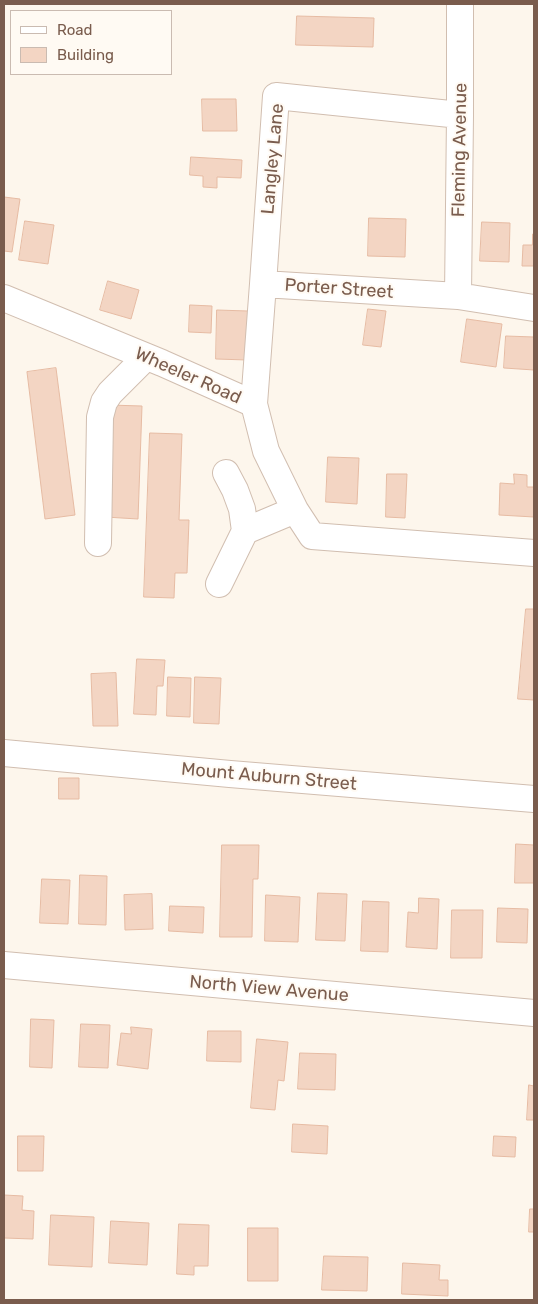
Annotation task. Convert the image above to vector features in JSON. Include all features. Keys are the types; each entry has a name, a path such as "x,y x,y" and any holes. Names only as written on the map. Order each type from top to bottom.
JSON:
{"street":[{"name":"Fleming Avenue","path":"458,296 460,4"},
{"name":"Langley Lane","path":"264,284 276,96 460,115"},
{"name":"Porter Street","path":"254,404 264,284 458,296 534,308"},
{"name":"Wheeler Road","path":"4,298 254,404 266,451 295,510 312,536 534,553"},
{"path":"98,543 100,417 104,402 110,393 146,357"},
{"path":"219,584 245,531 242,509 226,473"},
{"path":"245,531 295,510"},
{"name":"Mount Auburn Street","path":"4,753 240,775 534,799"},
{"name":"North View Avenue","path":"4,965 534,1013"}],"building":[{"path":"297,16 374,18 373,47 296,45"},
{"path":"202,99 236,99 237,131 203,131"},
{"path":"191,157 242,160 241,178 217,177 217,188 203,187 203,176 190,175"},
{"path":"4,197 20,199 12,252 4,251"},
{"path":"369,218 406,219 405,257 368,256"},
{"path":"25,221 54,225 48,264 19,260"},
{"path":"482,222 510,223 509,262 480,261"},
{"path":"533,234 534,266 522,266 523,245 532,245"},
{"path":"108,281 139,290 131,319 100,310"},
{"path":"190,305 212,306 211,333 189,332"},
{"path":"368,309 386,311 381,347 363,345"},
{"path":"217,310 248,311 247,360 216,359"},
{"path":"467,319 502,324 496,367 461,362"},
{"path":"506,336 534,337 534,370 504,368"},
{"path":"56,368 75,515 45,519 27,372"},
{"path":"109,405 142,406 138,519 105,517"},
{"path":"150,433 182,434 179,520 189,520 187,573 175,573 174,598 144,597"},
{"path":"328,457 359,458 357,504 326,502"},
{"path":"387,474 407,474 405,518 386,517"},
{"path":"514,474 527,475 527,487 534,487 534,517 499,515 500,483 514,484"},
{"path":"526,609 534,609 534,700 518,699"},
{"path":"137,659 165,660 163,686 157,686 156,715 134,714"},
{"path":"116,673 118,726 93,726 91,674"},
{"path":"168,677 191,678 190,717 167,716"},
{"path":"195,677 221,678 219,724 194,723"},
{"path":"59,778 79,778 79,799 59,799"},
{"path":"516,844 534,845 534,883 515,883"},
{"path":"222,845 259,845 258,879 253,879 252,937 220,937"},
{"path":"80,875 107,876 106,925 79,924"},
{"path":"42,879 70,880 68,924 40,923"},
{"path":"318,893 347,894 345,941 316,940"},
{"path":"152,894 153,929 125,930 124,895"},
{"path":"266,895 300,897 298,942 265,941"},
{"path":"419,898 439,899 437,949 406,947 408,912 418,913"},
{"path":"363,901 389,902 388,952 361,951"},
{"path":"170,906 204,907 203,933 169,931"},
{"path":"498,908 528,909 527,943 497,942"},
{"path":"452,910 483,910 482,958 451,958"},
{"path":"31,1019 54,1020 52,1068 30,1067"},
{"path":"81,1024 110,1025 108,1068 79,1067"},
{"path":"131,1027 152,1029 148,1069 117,1065 121,1033 131,1034"},
{"path":"208,1031 241,1031 241,1062 207,1061"},
{"path":"257,1039 288,1042 284,1081 278,1080 275,1110 251,1108"},
{"path":"300,1053 336,1054 335,1090 298,1089"},
{"path":"529,1085 534,1086 534,1120 527,1120"},
{"path":"293,1124 328,1126 327,1154 292,1152"},
{"path":"18,1136 44,1136 43,1171 18,1171"},
{"path":"494,1136 516,1137 515,1157 493,1156"},
{"path":"4,1195 23,1196 22,1210 34,1211 33,1239 4,1238"},
{"path":"530,1209 534,1209 534,1232 529,1232"},
{"path":"51,1215 94,1217 92,1267 49,1265"},
{"path":"111,1221 149,1223 147,1265 109,1263"},
{"path":"179,1224 209,1225 208,1266 194,1266 194,1275 177,1274"},
{"path":"248,1228 278,1228 278,1281 248,1281"},
{"path":"324,1256 368,1257 367,1291 322,1290"},
{"path":"403,1263 440,1265 439,1280 448,1280 448,1296 402,1294"}]}
